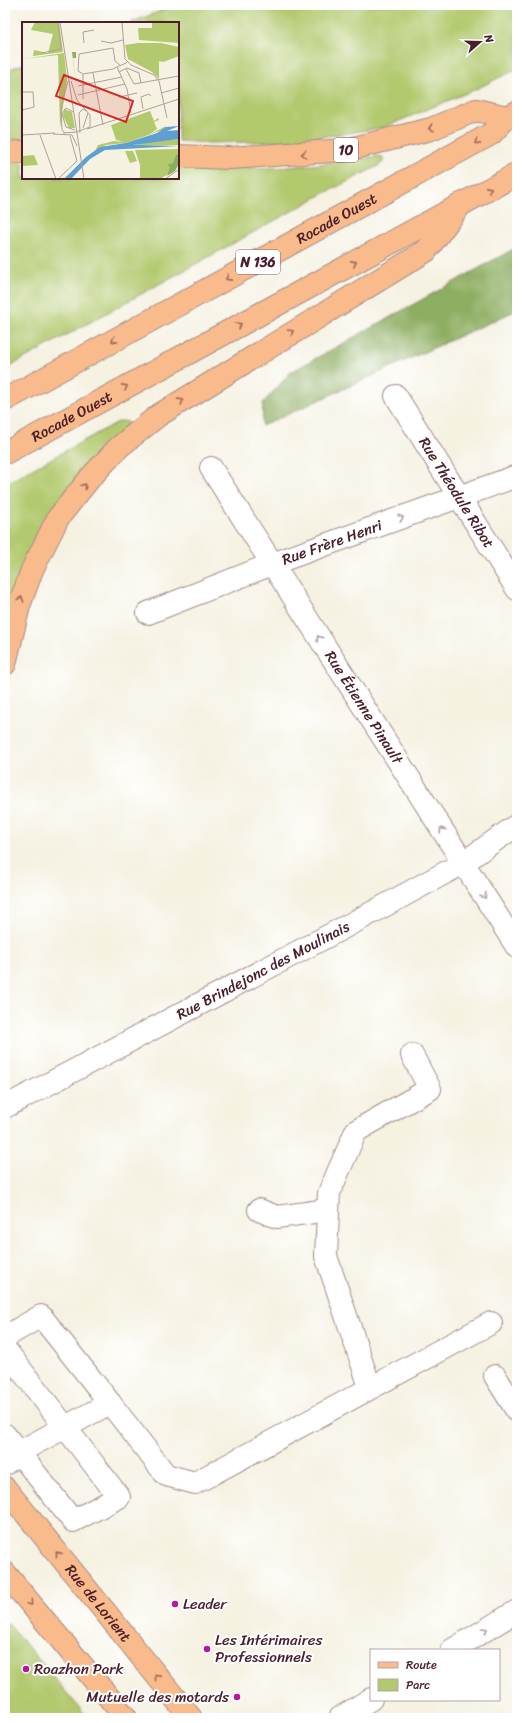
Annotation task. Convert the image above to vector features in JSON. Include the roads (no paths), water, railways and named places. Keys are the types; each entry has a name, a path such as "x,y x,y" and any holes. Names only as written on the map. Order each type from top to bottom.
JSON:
{"main road":[{"name":"10","path":"179,156 230,158 346,150 431,129 476,110 512,115"},
{"name":"Rocade Ouest","path":"5,400 491,134 512,115"},
{"path":"5,153 22,152"},
{"name":"Rocade Ouest","path":"5,453 517,174"},
{"path":"5,664 19,606 29,577 58,518 90,478 119,447 159,415 426,251 461,204"},
{"name":"Rue de Lorient","path":"5,1488 191,1718"},
{"path":"5,1573 126,1718"}],"street":[{"name":"Rue Théodule Ribot","path":"396,396 517,589"},
{"name":"Rue Étienne Pinault","path":"211,468 517,947"},
{"name":"Rue Frère Henri","path":"148,613 272,564 517,476"},
{"name":"Rue Brindejonc des Moulinais","path":"5,1107 374,912 463,863 517,825"},
{"path":"370,1387 326,1256 329,1193 356,1131 430,1089 412,1055"},
{"path":"258,1210 277,1217 328,1210"},
{"path":"5,1337 41,1316 166,1475 195,1483 491,1322"},
{"path":"5,1349 119,1497 73,1521 12,1458 5,1435"},
{"path":"495,1376 517,1411"},
{"path":"12,1458 110,1403"},
{"path":"454,1649 517,1611"},
{"path":"340,1718 370,1700"}],"place":[{"name":"Leader","path":"175,1604"},
{"name":"Les Intérimaires Professionnels","path":"207,1649"},
{"name":"Roazhon Park","path":"26,1669"},
{"name":"Mutuelle des motards","path":"237,1697"}]}
